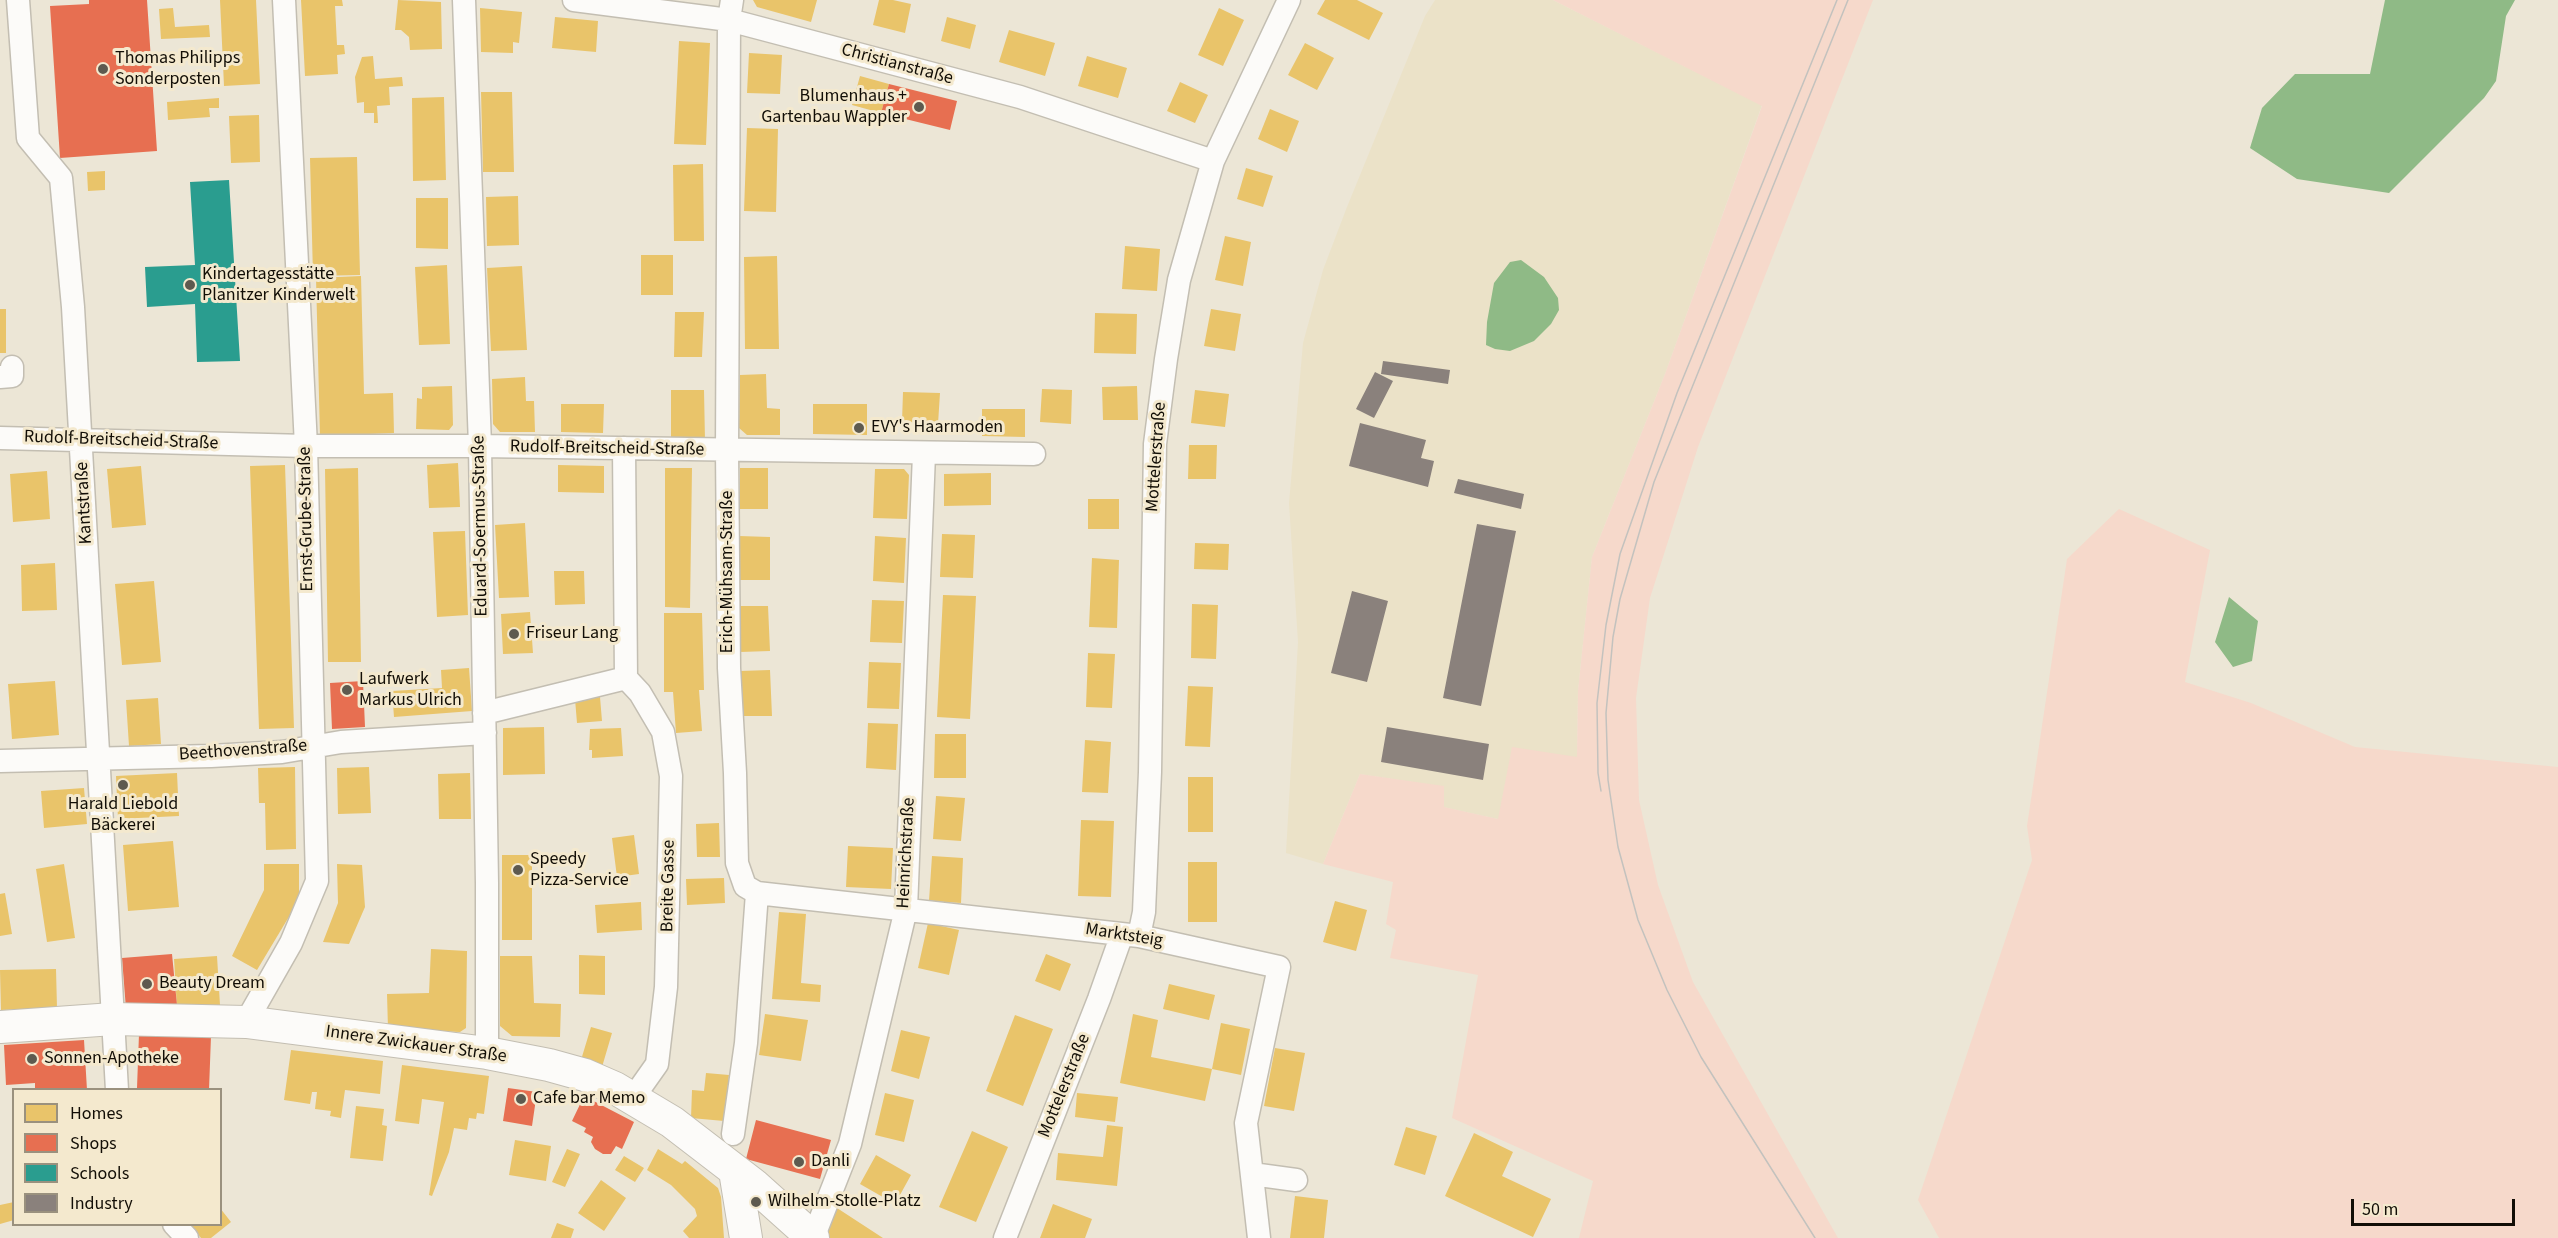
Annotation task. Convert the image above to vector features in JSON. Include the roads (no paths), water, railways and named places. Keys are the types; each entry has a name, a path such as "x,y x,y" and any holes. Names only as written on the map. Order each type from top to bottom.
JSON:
{"main road":[{"name":"Innere Zwickauer Straße","path":"0,1027 113,1019 246,1022 488,1053 585,1075 633,1098 672,1122 735,1171 813,1238"},
{"path":"735,1171 746,1238"}],"street":[{"name":"Kantstraße","path":"18,0 27,138 61,178 74,318 117,1088"},
{"name":"Ernst-Grube-Straße","path":"246,1022 291,943 317,881 306,446 284,0"},
{"name":"Eduard-Soermus-Straße","path":"465,0 480,446 488,1053"},
{"name":"Christianstraße","path":"574,0 731,10 1020,97 1212,161"},
{"name":"Mottelerstraße","path":"1005,1238 1100,999 1130,935 1144,912 1150,772 1155,444 1166,359 1179,280 1212,161 1289,0"},
{"name":"Erich-Mühsam-Straße","path":"731,10 727,452 729,668 735,772 736,863 745,886 757,893"},
{"name":"Rudolf-Breitscheid-Straße","path":"0,438 306,446 480,446 727,452 1034,454"},
{"path":"485,723 626,678 624,448"},
{"name":"Heinrichstraße","path":"813,1238 850,1144 906,909 924,454"},
{"name":"Breite Gasse","path":"626,678 640,693 663,732 671,776 666,987 657,1064 633,1098"},
{"name":"Beethovenstraße","path":"0,761 282,752 485,723"},
{"name":"Marktsteig","path":"757,893 1130,935 1279,967 1246,1123 1259,1238"},
{"path":"733,1134 746,1043 757,893"},
{"path":"1252,1174 1296,1180"},
{"path":"176,1226 187,1238"}],"tram line":[{"path":"1601,791 1598,773 1597,703 1606,625 1620,554 1677,393 1837,0"},
{"path":"1815,1238 1701,1057 1667,990 1638,920 1618,847 1608,780 1606,713 1613,637 1620,599 1654,482 1848,0"}],"place":[{"name":"Thomas Philipps Sonderposten","path":"103,69"},
{"name":"Blumenhaus + Gartenbau Wappler","path":"919,107"},
{"name":"Kindertagesstätte Planitzer Kinderwelt","path":"190,285"},
{"name":"EVY's Haarmoden","path":"859,428"},
{"name":"Friseur Lang","path":"514,634"},
{"name":"Laufwerk Markus Ulrich","path":"347,690"},
{"name":"Harald Liebold Bäckerei","path":"123,785"},
{"name":"Speedy Pizza-Service","path":"518,870"},
{"name":"Beauty Dream","path":"147,984"},
{"name":"Sonnen-Apotheke","path":"32,1059"},
{"name":"Cafe bar Memo","path":"521,1099"},
{"name":"Danli","path":"799,1162"},
{"name":"Wilhelm-Stolle-Platz","path":"756,1202"}]}
